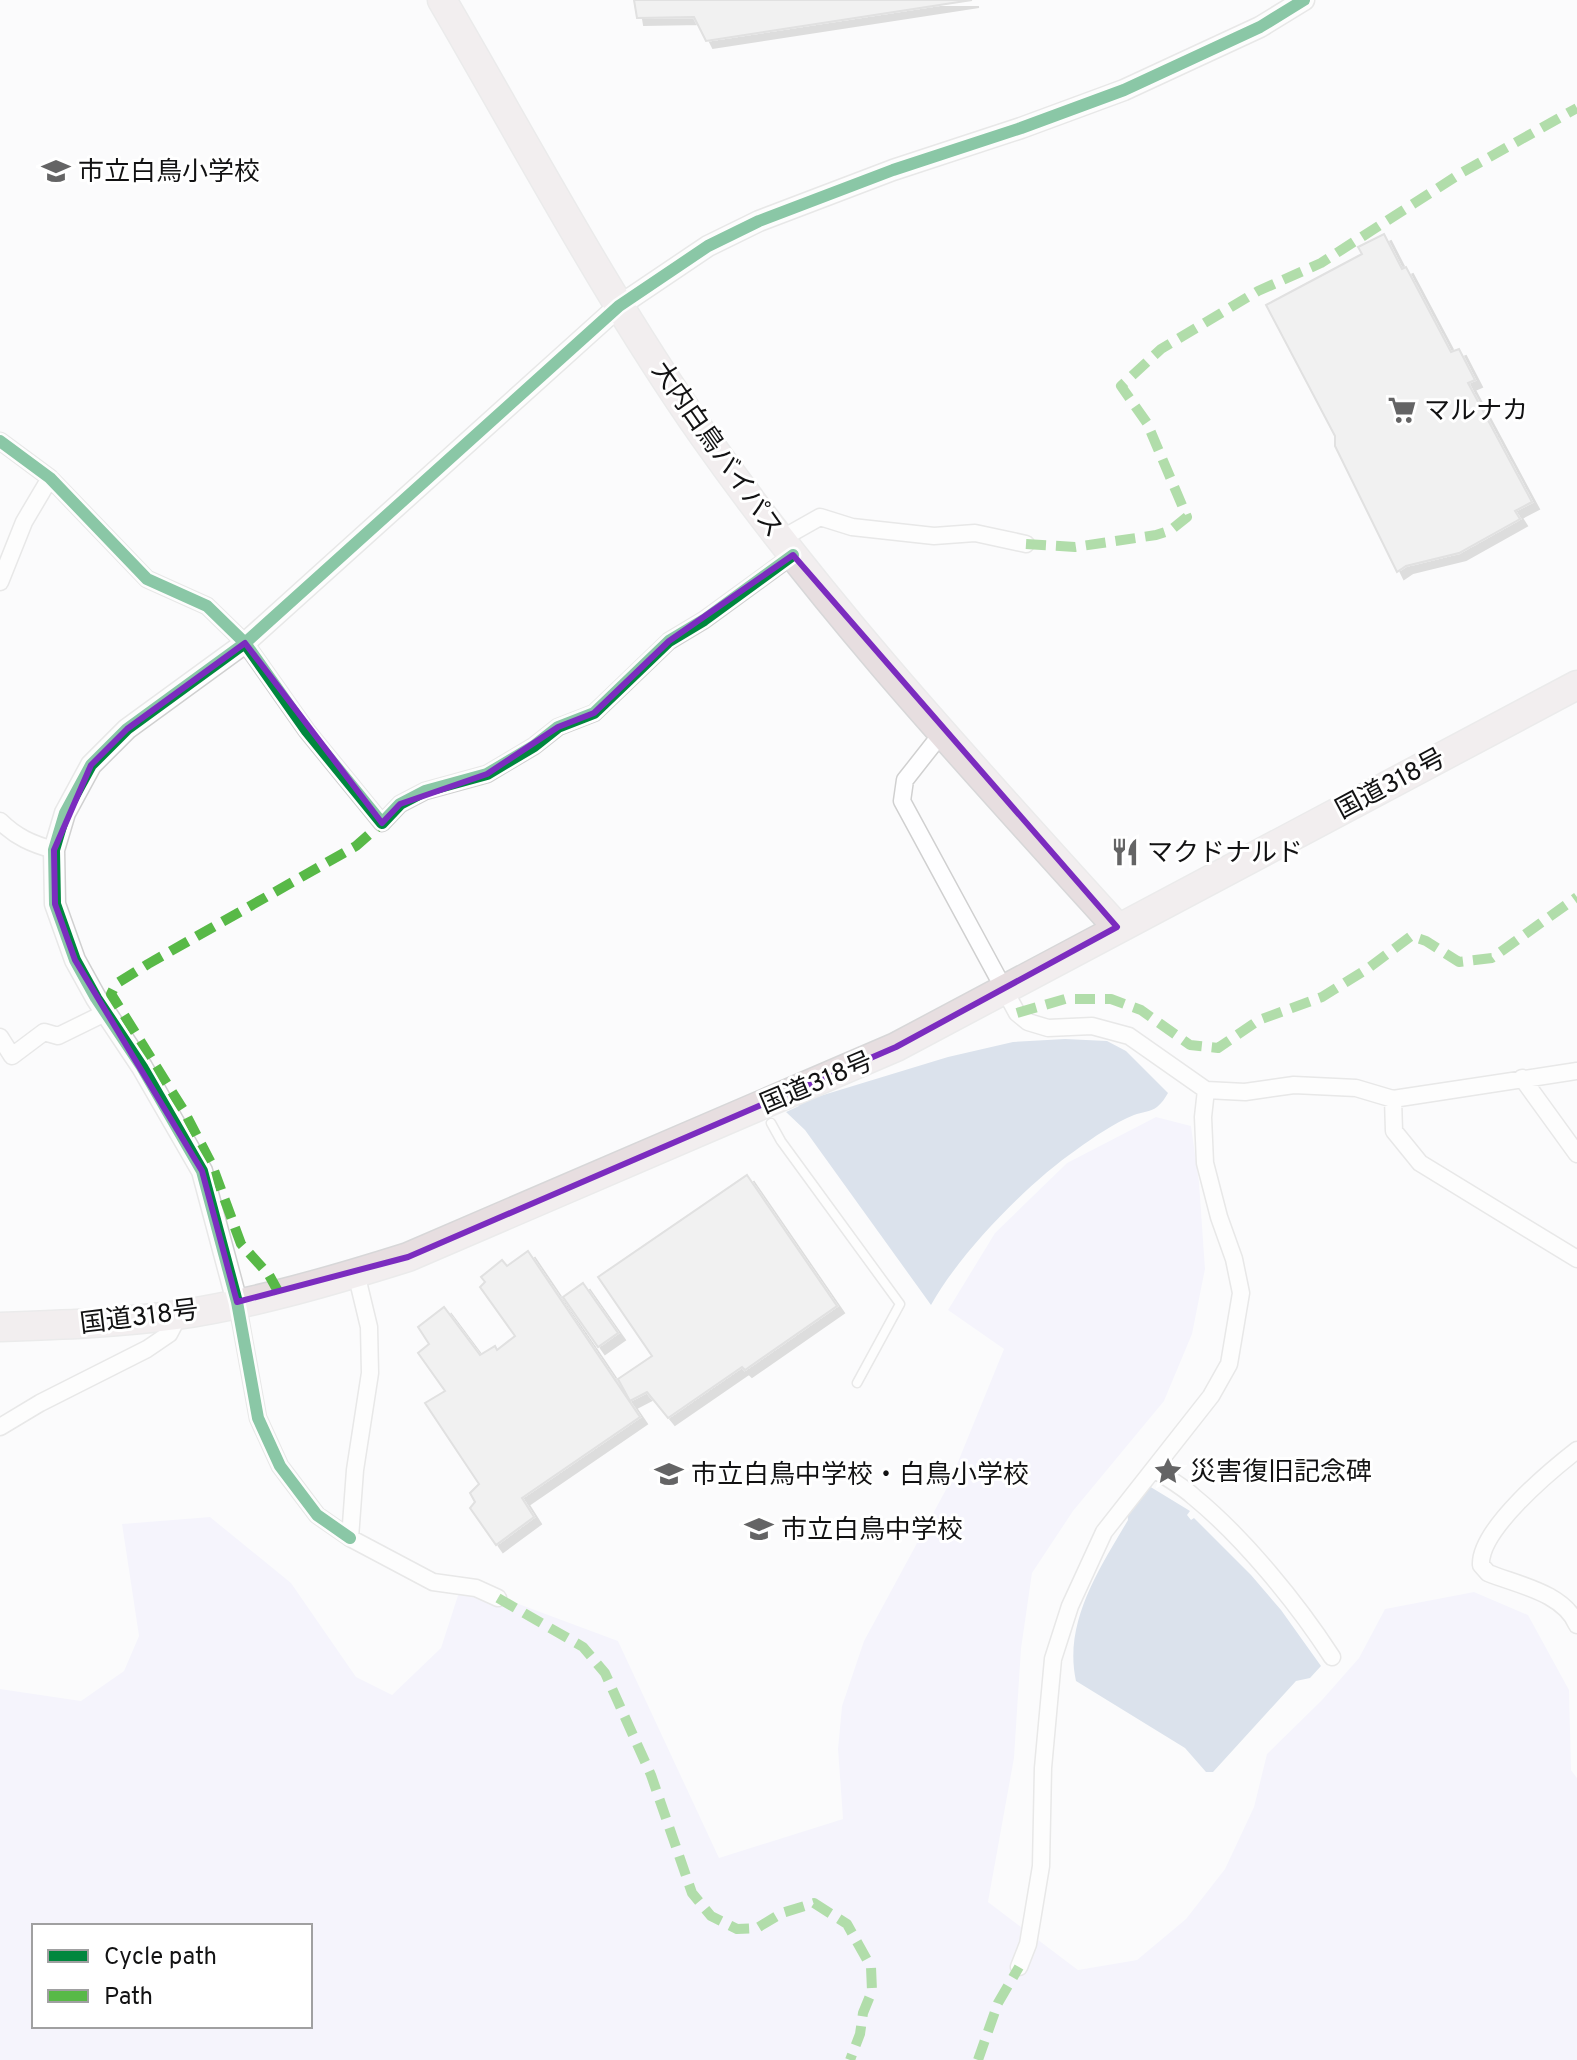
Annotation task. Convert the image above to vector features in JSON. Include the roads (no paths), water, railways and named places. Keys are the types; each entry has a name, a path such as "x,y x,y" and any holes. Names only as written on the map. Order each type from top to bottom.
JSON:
{"highway":[{"name":"大内白鳥バイパス","path":"442,0 619,306 704,436 787,547 942,733 1117,927"},
{"name":"国道318号","path":"0,1327 99,1323 179,1315 356,1273 408,1257 767,1114 1007,990 1117,927 1577,685"}],"street":[{"path":"498,1598 476,1588 433,1582 350,1538 317,1515 280,1466 258,1418 237,1302 202,1171 75,960 55,904 54,850 65,813 91,765 127,729 245,643 619,306 708,246 759,221 893,170 1124,90 1260,27 1304,0"},
{"path":"0,441 50,478 147,579 207,606 245,643 307,731 382,823 400,804 425,791 487,774 534,746 558,727 594,713 669,641 704,620 820,517 852,527 934,536 975,533 1026,544"},
{"path":"0,582 24,522 50,478"},
{"path":"942,733 905,780 902,801 1017,1013 1028,1022 1048,1028 1092,1026 1129,1036 1206,1090 1245,1092 1294,1085 1356,1088 1393,1099 1577,1071"},
{"path":"0,821 13,834 32,844 54,850"},
{"path":"0,1037 12,1056 44,1032 58,1036 105,1013"},
{"path":"1522,1078 1577,1154"},
{"path":"1019,1967 1028,1944 1041,1866 1043,1768 1053,1659 1070,1606 1104,1532 1211,1396 1229,1364 1241,1293 1205,1163 1203,1117 1206,1090"},
{"path":"1393,1099 1394,1131 1420,1163 1577,1259"},
{"path":"350,1538 355,1470 370,1373 369,1327 356,1273"},
{"path":"0,1427 40,1403 147,1349 169,1334 179,1315"},
{"path":"1577,1450 1495,1526 1480,1556 1481,1565 1488,1573 1559,1601 1573,1615 1577,1625"},
{"path":"1154,1469 1195,1497 1239,1540 1306,1619 1332,1657"}],"lane":[{"path":"767,1114 781,1141 900,1304 857,1383"}],"place":[{"name":"市立白鳥小学校","path":"56,171"},
{"name":"マルナカ","path":"1402,410"},
{"name":"マクドナルド","path":"1125,852"},
{"name":"災害復旧記念碑","path":"1168,1471"},
{"name":"市立白鳥中学校・白鳥小学校","path":"669,1474"},
{"name":"市立白鳥中学校","path":"759,1529"}]}
